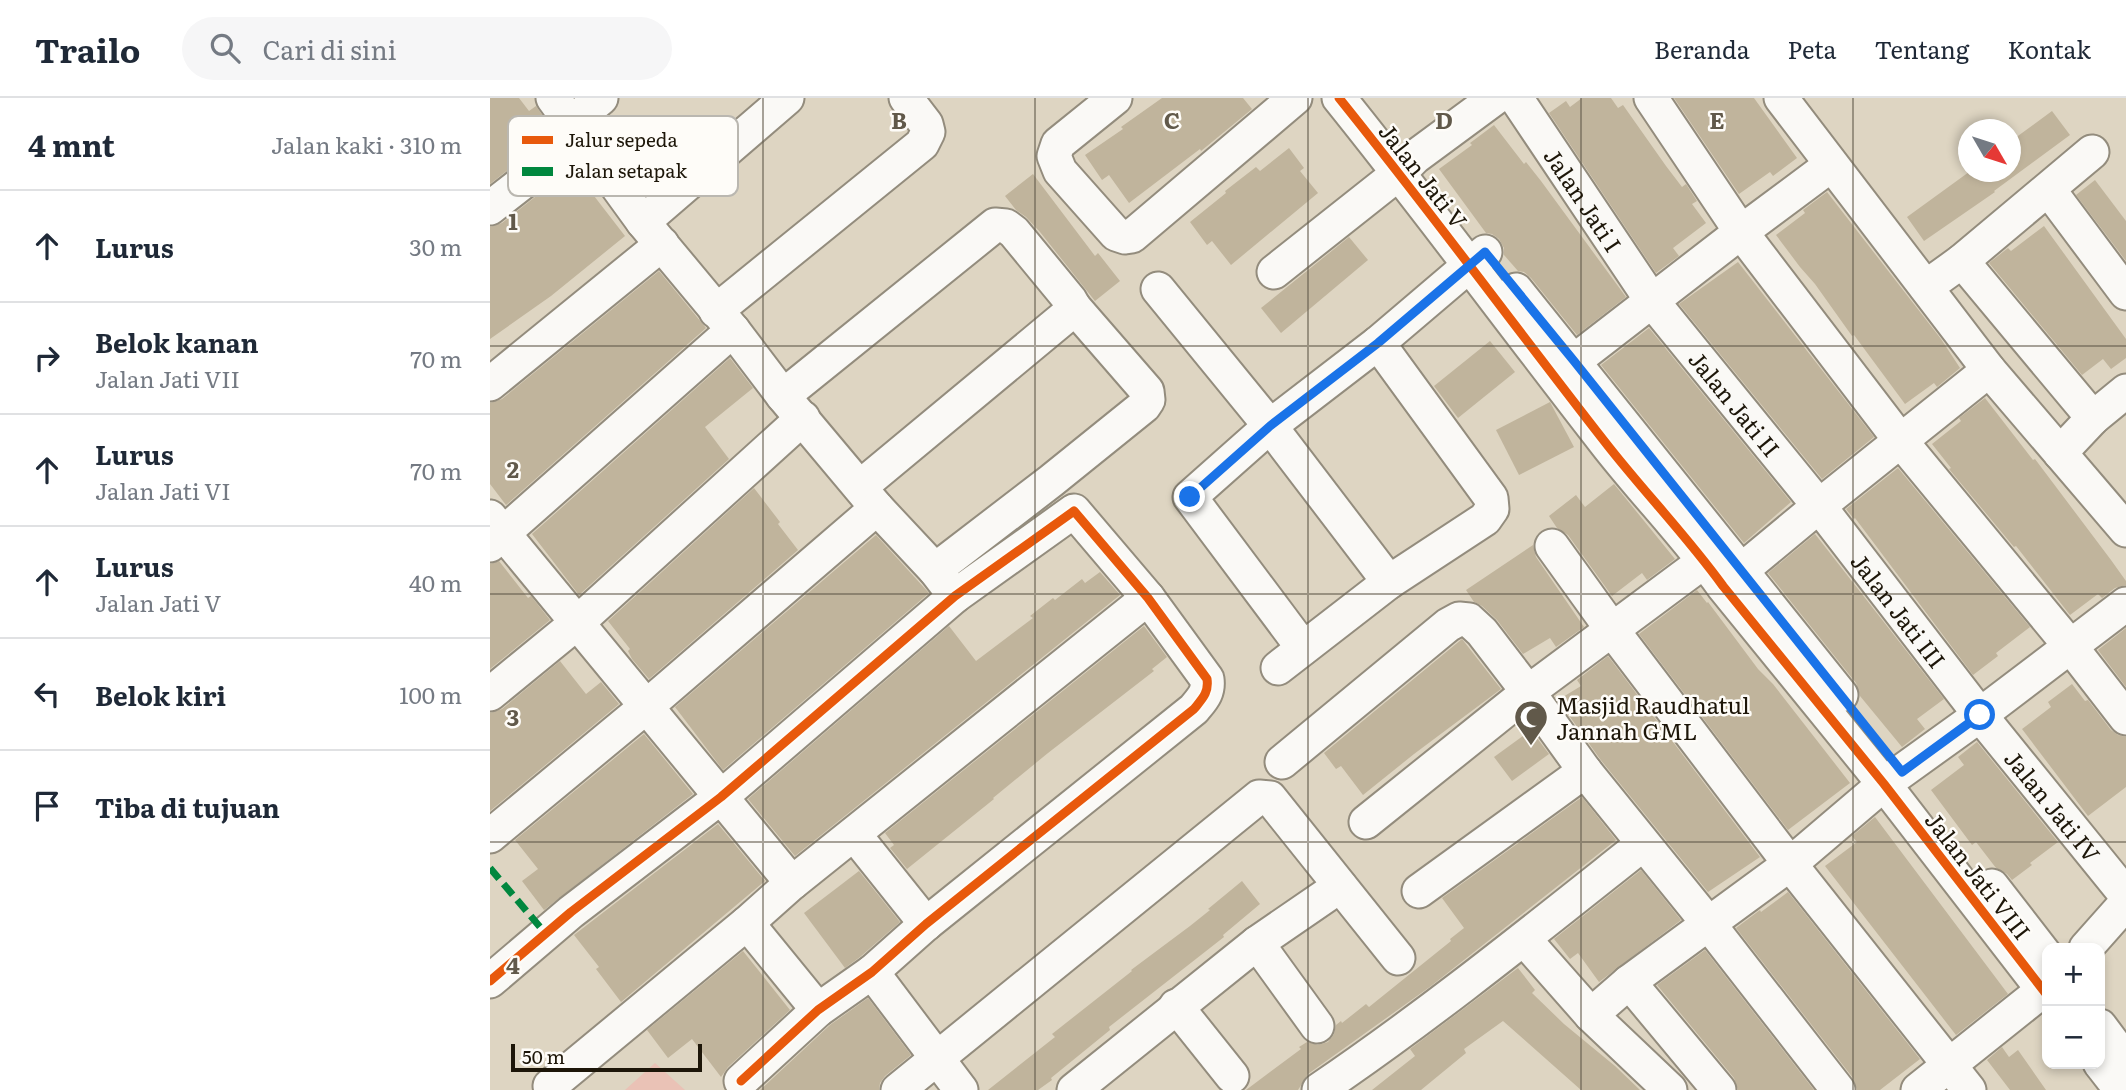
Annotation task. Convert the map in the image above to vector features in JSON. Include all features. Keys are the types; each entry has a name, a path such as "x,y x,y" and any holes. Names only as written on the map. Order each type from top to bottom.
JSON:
{"street":[{"path":"573,116 601,98"},
{"path":"738,147 787,98"},
{"path":"792,883 578,622 495,532 724,320 922,144 928,132 926,124 906,98"},
{"path":"1115,98 1058,144 1054,156 1060,171 1116,233 1125,237 1132,236 1295,98"},
{"name":"Jalan Jati V","path":"1339,98 1407,165"},
{"name":"Jalan Jati V","path":"1365,98 1407,165 1564,369 1608,446 1723,566 1893,778"},
{"path":"1274,272 1495,98"},
{"name":"Jalan Jati I","path":"1516,98 1652,301"},
{"path":"1651,98 1741,232 1900,440 2071,647 2126,718"},
{"path":"1781,98 1989,370 2126,530"},
{"path":"1926,287 1962,261 2092,152"},
{"path":"1564,369 1831,165"},
{"path":"490,208 508,187"},
{"path":"2049,190 2126,293"},
{"path":"625,196 793,407 955,596"},
{"path":"491,381 689,196"},
{"path":"490,694 578,622 793,407 995,225 1006,226 1014,232 1147,391 1148,400 1051,481 935,570"},
{"path":"1378,343 1491,498 1492,509 1485,519 1389,582 1291,658 1190,497 1270,426 1378,343 1477,258"},
{"path":"1962,261 2093,418"},
{"path":"1158,289 1270,426 1389,582"},
{"name":"Jalan Jati II","path":"1652,301 1819,506"},
{"path":"490,836 647,706 1074,307"},
{"path":"1366,822 1528,692 1612,630 1723,566 1819,506 1989,370"},
{"path":"2060,453 2093,418 2126,391"},
{"path":"741,1080 818,1010 872,972 926,924 1194,709 1206,695 1207,679 1147,598 1051,481"},
{"name":"Jalan Jati III","path":"1819,506 1980,715"},
{"path":"490,981 571,912 721,797 955,596 1074,511"},
{"path":"1552,546 1612,630 1790,864 1959,1078"},
{"path":"550,1086 792,883 1147,598"},
{"path":"1591,1015 1629,982 1790,864 1893,778 2126,604"},
{"path":"1282,762 1448,625 1459,619 1469,620 1482,632 1585,771 1838,1090"},
{"name":"Jalan Jati IV","path":"1980,715 2126,895"},
{"path":"1419,891 1585,771"},
{"name":"Jalan Jati VIII","path":"1893,778 2042,951"},
{"name":"Jalan Jati VIII","path":"1893,778 2042,985"},
{"path":"898,1090 1259,797 1270,798 1398,958"},
{"path":"854,834 926,924"},
{"path":"1320,1090 1524,939 1643,844"},
{"path":"1094,1084 1176,1006 1257,943 1340,886"},
{"path":"2090,943 2126,903"},
{"path":"747,923 818,1010"},
{"path":"1524,939 1591,1015 1670,1090"},
{"path":"1257,943 1317,1026"},
{"path":"872,972 961,1090"},
{"path":"1629,982 1719,1090"},
{"path":"1918,1090 1959,1078 2042,995"},
{"path":"1176,1006 1232,1076"},
{"path":"2105,1033 2126,1061"},
{"path":"1340,1090 1365,1059"},
{"path":"2105,1069 2121,1090"}],"shaded area":[{"path":"655,1063 685,1090 625,1090"}],"building":[{"path":"490,98 519,98 529,111 536,106 543,116 508,116 508,170 490,184"},
{"path":"1162,98 1243,98 1252,109 1201,151 1200,149 1129,203 1109,175 1102,180 1085,155"},
{"path":"1582,98 1611,98 1618,108 1623,105 1682,187 1686,184 1697,201 1692,204 1706,223 1673,248 1679,256 1656,273 1549,113 1566,101 1570,107"},
{"path":"1674,98 1754,98 1797,158 1773,176 1770,172 1739,194"},
{"path":"2052,111 2070,135 2021,171 2021,134"},
{"path":"1494,125 1541,181 1626,297 1577,335 1531,278 1518,271 1504,255 1499,239 1486,233 1439,169"},
{"path":"1289,148 1304,168 1300,171 1318,193 1231,265 1212,241 1207,245 1190,222 1256,167 1260,171"},
{"path":"1033,174 1095,256 1098,253 1120,281 1095,301 1040,232 1005,196"},
{"path":"1958,180 2006,182 1924,241 1907,217"},
{"path":"2095,180 2126,221 2126,261 2076,195"},
{"path":"1827,192 1941,339 1960,368 1937,387 1934,383 1905,404 1776,235"},
{"path":"536,196 594,196 625,236 551,296 490,339 490,227 502,223"},
{"path":"2044,226 2126,339 2126,358 2111,369 2103,359 2082,375 1989,263 2008,248 2011,251"},
{"path":"1349,237 1368,260 1281,333 1261,308"},
{"path":"1738,262 1874,437 1822,479 1679,304"},
{"path":"659,271 706,328 506,505 490,484 490,403 502,399"},
{"path":"1649,328 1791,502 1744,543 1601,365"},
{"path":"1490,341 1515,372 1458,418 1434,386"},
{"path":"730,358 753,388 705,427 729,459 579,595 532,534"},
{"path":"1985,398 2033,460 2035,459 2111,560 2126,585 2115,588 2102,598 2098,594 2070,615 2016,546 2014,547 1949,469 1951,468 1932,444"},
{"path":"1550,402 1574,447 1519,475 1496,430"},
{"path":"1898,468 2030,627 1973,675 1846,509"},
{"path":"1614,484 1675,559 1647,580 1642,573 1612,596 1568,535 1557,528 1549,516 1576,495 1585,507"},
{"path":"754,488 798,550 649,679 632,659 628,651 630,649 608,621"},
{"path":"1815,534 1944,699 1917,719 1925,729 1902,747 1860,696 1856,683 1768,573"},
{"path":"876,535 929,593 723,770 675,707"},
{"path":"1533,545 1536,557 1584,627 1556,647 1550,638 1523,654 1497,620 1474,602 1466,590"},
{"path":"499,561 528,598 531,596 550,620 490,669 490,564"},
{"path":"1100,572 1120,595 795,856 748,799 949,626 976,661 1033,618 1030,616 1053,598 1055,600 1082,579 1085,583"},
{"path":"1697,590 1850,783 1788,830 1639,634"},
{"path":"1144,626 1167,657 1152,669 1154,671 1048,753 907,869 890,848 894,845 885,833"},
{"path":"2126,628 2126,687 2098,650"},
{"path":"1462,639 1501,689 1363,795 1341,766 1336,769 1324,753"},
{"path":"1608,656 1760,857 1708,892 1600,759 1558,700 1581,686 1577,680"},
{"path":"560,661 586,694 601,682 619,704 490,811 490,713 502,709"},
{"path":"2072,684 2111,730 2126,737 2126,787 2088,816 2022,729 2051,707 2048,702"},
{"path":"1531,730 1549,754 1512,781 1494,757"},
{"path":"644,734 693,794 544,910 522,881 538,869 515,840"},
{"path":"1977,742 2058,842 2012,880 1996,868 1976,842 1972,845 1931,790 1964,765 1958,757"},
{"path":"1582,797 1616,840 1431,986 1308,1074 1298,1090 1246,1090 1307,1042 1318,1045 1328,1042 1336,1025 1366,1004 1369,1007 1451,941 1450,939 1464,928 1442,898"},
{"path":"1875,817 2008,994 1956,1035 1825,866 1857,842 1852,836"},
{"path":"718,824 765,881 621,1002 574,935"},
{"path":"1641,870 1681,920 1599,982 1578,953 1570,959 1554,939"},
{"path":"859,871 900,922 845,968 804,913"},
{"path":"1242,881 1260,904 1223,935 1224,937 1109,1027 1110,1030 1051,1078 1052,1080 1038,1090 988,1090 1055,1037 1052,1034 1210,910 1208,909"},
{"path":"1788,892 1920,1059 1880,1090 1857,1090 1853,1078 1736,928"},
{"path":"1705,950 1814,1090 1738,1090 1734,1078 1657,985"},
{"path":"743,951 790,1010 728,1067 721,1077 692,1039 668,1058 647,1030"},
{"path":"1518,968 1535,990 1532,993 1640,1090 1581,1090 1503,1021 1464,1049 1466,1053 1421,1090 1372,1090 1415,1056 1410,1049"},
{"path":"868,998 911,1055 885,1076 879,1090 760,1090 830,1025"},
{"path":"2002,1047 2009,1057 2018,1050 2046,1090 2010,1090 1987,1060"}],"marked path":[{"path":"490,868 546,934"}],"cycle path":[{"path":"1339,98 1605,442 1695,549 1884,784 2042,989"},
{"path":"490,981 571,912 721,797 955,596 1074,511 1148,598 1207,679 1204,696 1194,709 926,924 872,972 818,1010 741,1081"}],"place":[{"name":"Masjid Raudhatul Jannah GML","path":"1531,747"}],"route":[{"path":"1190,497 1270,426 1378,343 1485,252 1902,772 1980,715"}]}
